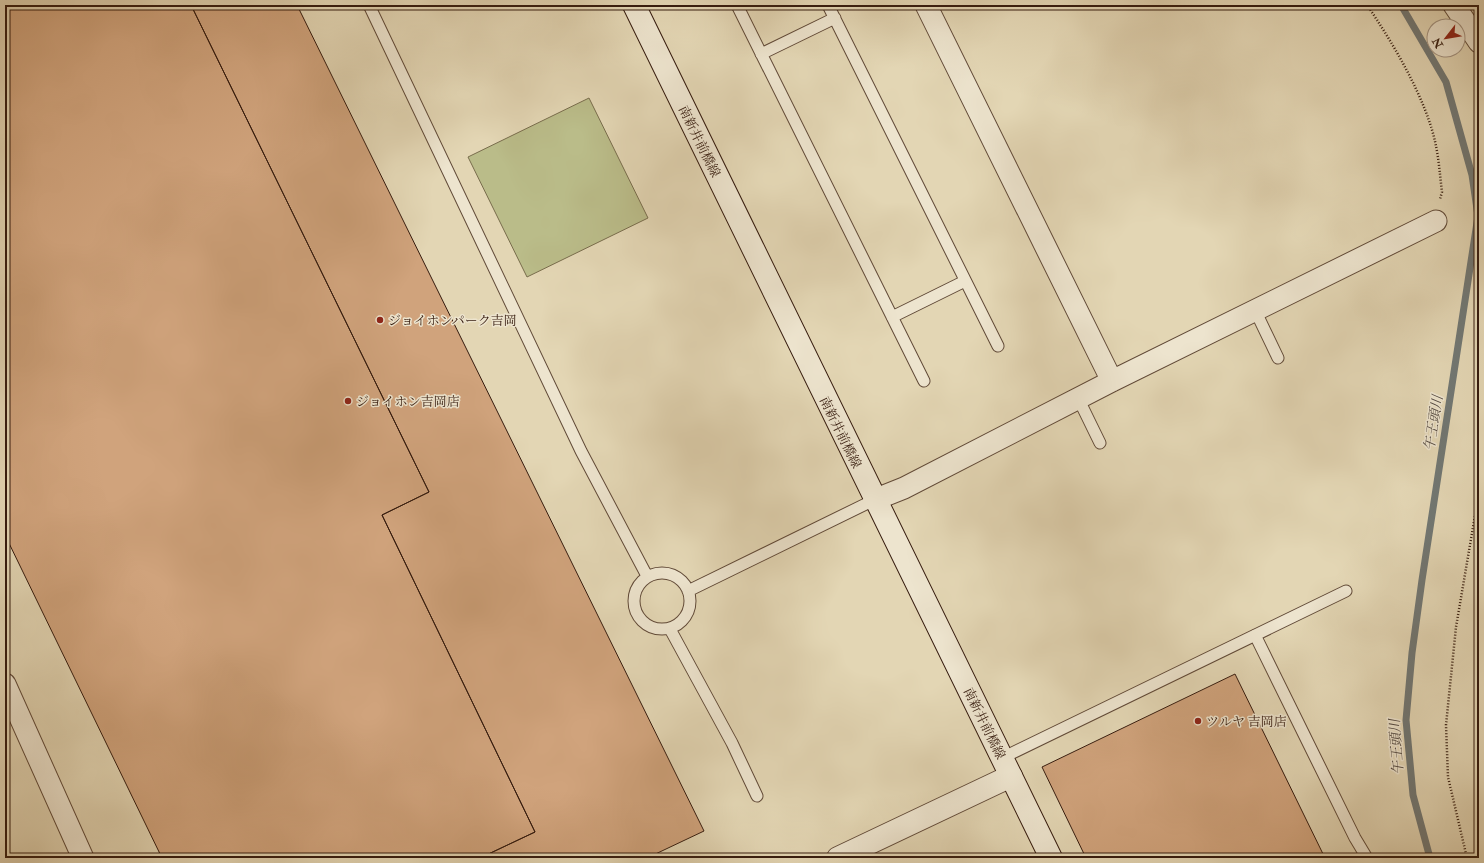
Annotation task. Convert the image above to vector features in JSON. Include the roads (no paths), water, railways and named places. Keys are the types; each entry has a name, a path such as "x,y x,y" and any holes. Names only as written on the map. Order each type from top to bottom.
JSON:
{"main road":[{"name":"南新井前橋線","path":"634,5 874,500 1051,858"},
{"path":"838,858 1006,767"}],"street":[{"path":"926,5 1112,381"},
{"path":"1454,5 1479,42"},
{"path":"874,500 904,488 1078,398 1436,221"},
{"path":"5,684 83,858"}],"lane":[{"path":"369,5 581,451 647,576"},
{"path":"737,5 924,381"},
{"path":"828,5 998,346"},
{"path":"761,54 835,18"},
{"path":"892,317 965,281"},
{"path":"1255,310 1278,358"},
{"path":"1078,398 1100,443"},
{"path":"688,591 874,500"},
{"path":"658,573 667,573 676,576 683,582 688,591 690,600 689,609 685,618 679,624 670,629 661,630 651,628 640,620 634,607 636,589 647,576 658,573"},
{"path":"1006,767 1255,635 1346,591"},
{"path":"670,629 732,743 757,796"},
{"path":"1255,635 1355,838 1367,858"}],"waterway":[{"name":"午王頭川","path":"1401,5 1446,82 1472,175 1478,216 1422,580 1412,653 1406,720 1413,795 1430,858"}],"place":[{"name":"ジョイホンパーク吉岡","path":"380,320"},
{"name":"ジョイホン吉岡店","path":"348,401"},
{"name":"ツルヤ 吉岡店","path":"1198,721"}]}
